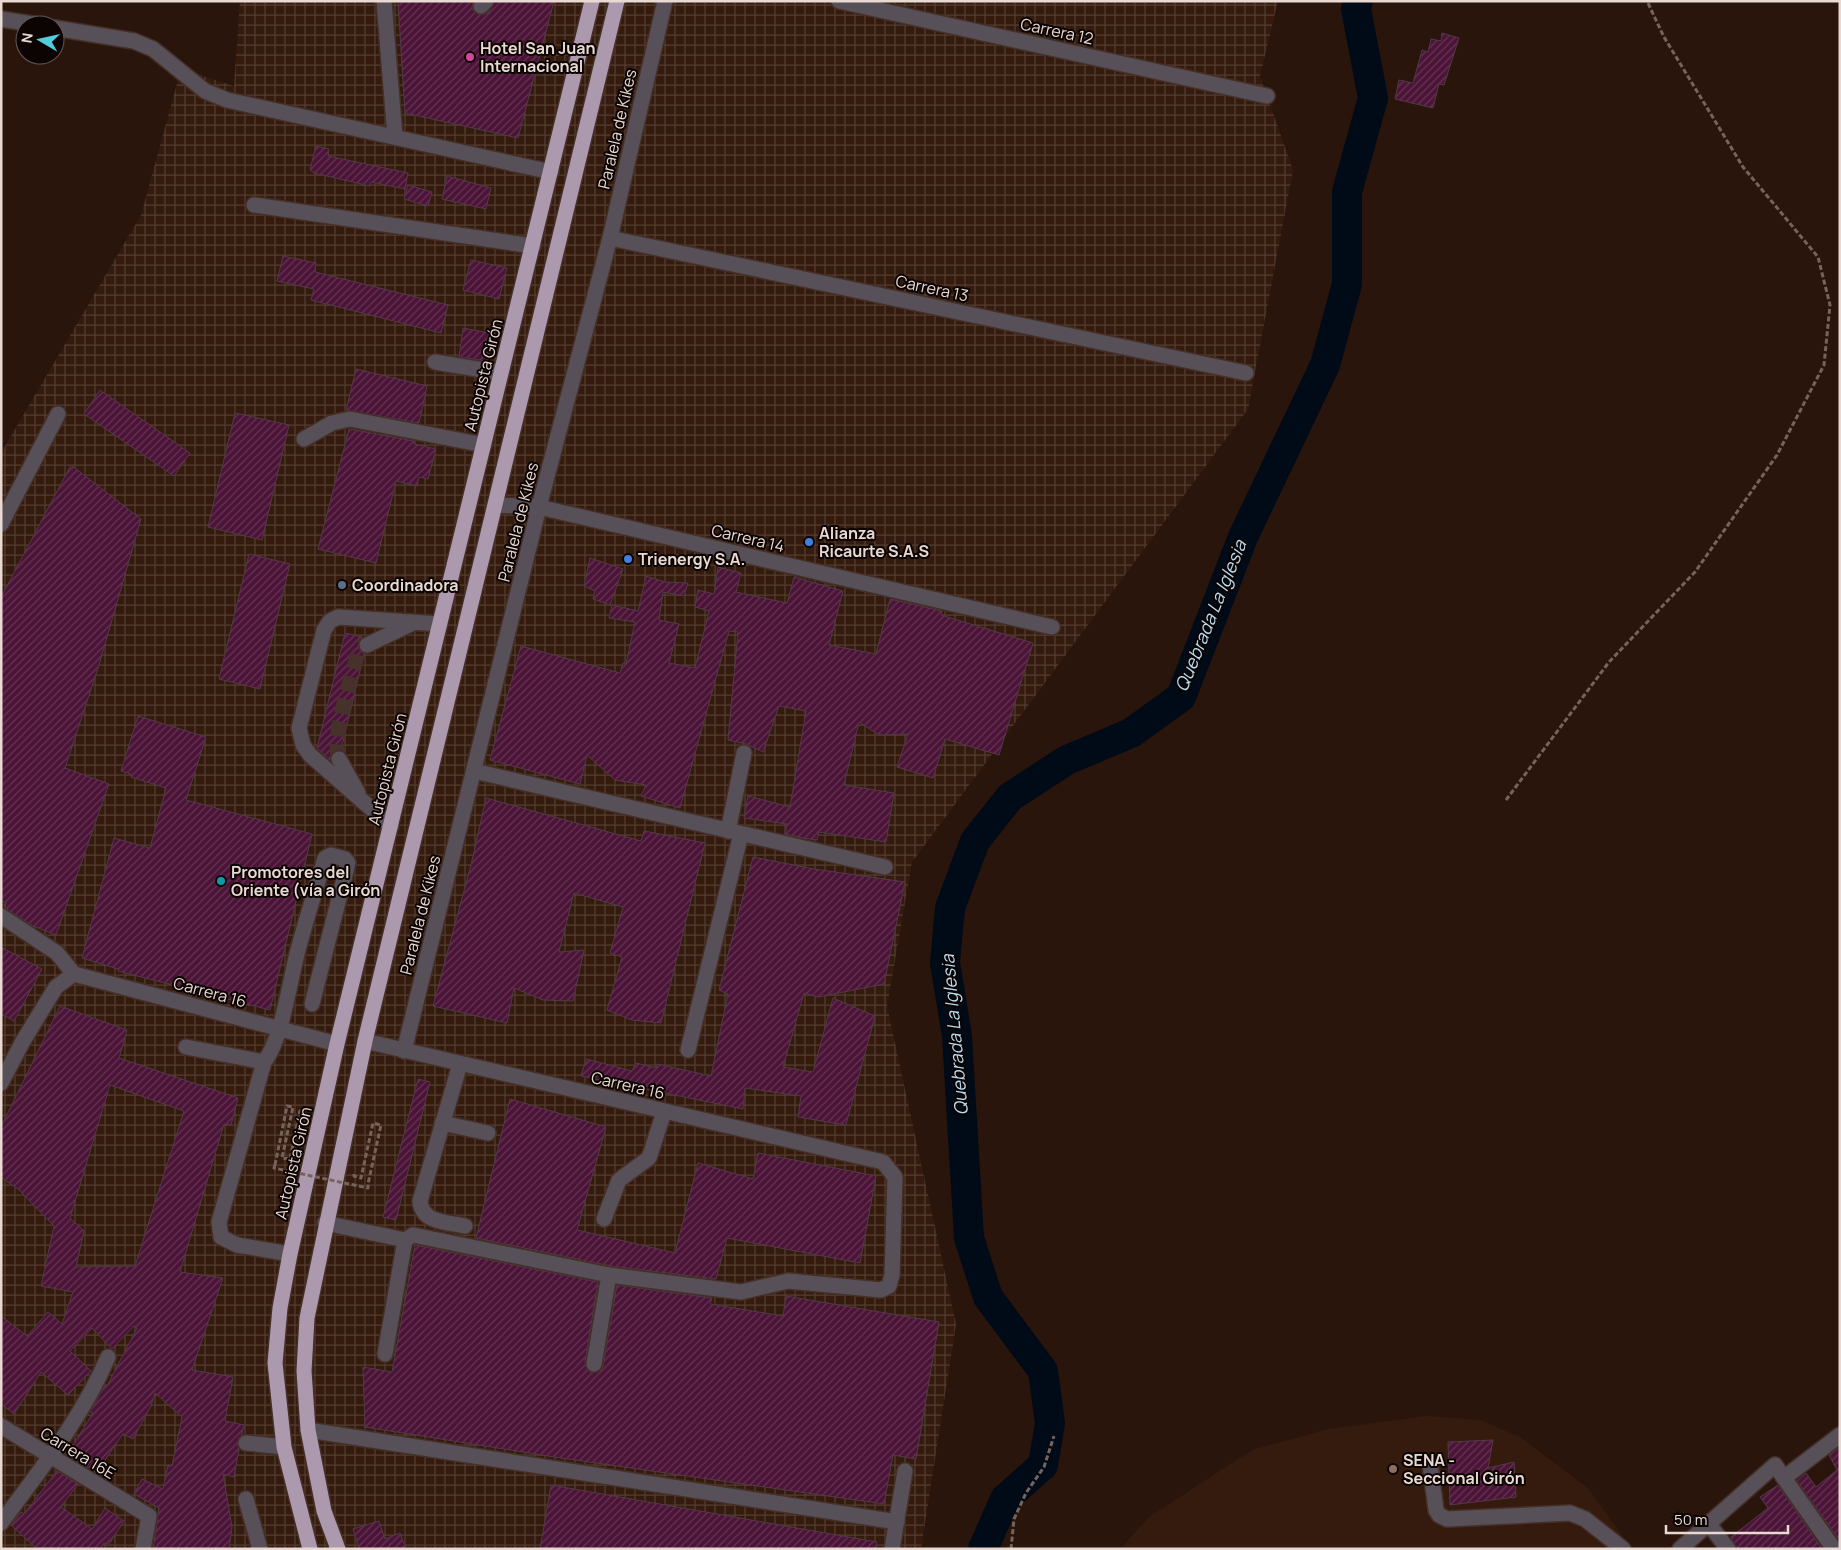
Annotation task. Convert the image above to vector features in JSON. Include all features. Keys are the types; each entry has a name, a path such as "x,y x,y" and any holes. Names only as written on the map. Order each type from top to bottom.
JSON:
{"highway":[{"name":"Autopista Girón","path":"310,1549 284,1447 275,1363 280,1308 290,1254 338,1044 592,1"},
{"path":"338,1549 324,1511 308,1430 304,1370 307,1318 325,1223 365,1041 616,1"}],"street":[{"path":"384,1 395,137"},
{"name":"Paralela de Kikes","path":"404,1050 539,508 610,238 665,1"},
{"name":"Carrera 12","path":"839,1 1267,96"},
{"path":"1,19 15,21"},
{"path":"65,30 134,41 153,49 206,91 227,100 551,172"},
{"path":"254,205 533,246"},
{"name":"Carrera 13","path":"610,238 1246,373"},
{"path":"435,362 501,374"},
{"path":"1,524 58,414"},
{"path":"304,439 332,423 350,419 484,445"},
{"name":"Carrera 14","path":"495,505 539,508 1052,627"},
{"path":"391,826 310,755 303,745 299,728 324,630 330,621 338,617 440,624"},
{"path":"366,645 414,622"},
{"path":"688,1050 734,832 744,753"},
{"path":"339,759 364,803"},
{"path":"474,772 885,867"},
{"path":"290,1254 237,1245 221,1237 219,1222 264,1062 270,1054 278,1028 298,948 325,858 331,855 345,859 348,863 312,1004"},
{"path":"1,916 58,953 74,974 56,987 22,1041 1,1083"},
{"path":"298,948 324,956"},
{"name":"Carrera 16","path":"74,974 338,1044"},
{"name":"Carrera 16","path":"365,1041 883,1162 895,1177 892,1275 889,1286 881,1290 788,1281 741,1292 609,1275"},
{"path":"186,1047 264,1062"},
{"path":"460,1064 420,1201 421,1210 426,1217 465,1226"},
{"path":"604,1219 619,1180 649,1158 664,1112"},
{"path":"442,1123 488,1133"},
{"path":"325,1223 404,1240 413,1236 609,1275 594,1364"},
{"path":"385,1354 404,1240"},
{"path":"1,1523 50,1457 95,1388 108,1358"},
{"name":"Carrera 16E","path":"1,1426 149,1516 143,1549"},
{"path":"308,1430 897,1522"},
{"path":"1784,1478 1840,1435"},
{"path":"246,1443 284,1447"},
{"path":"1430,1464 1436,1510 1439,1516 1447,1519 1570,1513 1585,1518 1623,1549"},
{"path":"1680,1549 1775,1465 1834,1549"},
{"path":"892,1549 905,1471"},
{"path":"246,1499 260,1549"},
{"path":"1708,1524 1728,1549"}],"path":[{"path":"1506,800 1609,662 1695,572 1777,455 1824,365 1830,305 1818,257 1743,167 1664,37 1647,1"},
{"path":"321,1116 300,1112 290,1159 282,1158 293,1107 287,1106 274,1168 368,1188 381,1125 372,1123 361,1178 354,1176 356,1167"},
{"path":"1011,1549 1014,1519 1026,1493 1044,1467 1054,1436"}],"shaded area":[{"path":"240,1 1278,1 1260,76 1293,170 1248,409 912,862 887,1006 956,1324 921,1549 1,1549 1,453 141,215 181,69 234,86"},
{"name":"SENA - Seccional Girón","path":"1426,1416 1480,1420 1520,1437 1588,1488 1632,1549 1120,1549 1149,1517 1252,1450 1329,1429"}],"building":[{"name":"Hotel San Juan Internacional","path":"398,1 473,1 472,9 479,15 488,13 495,1 554,1 518,138 405,113"},
{"path":"1442,33 1459,38 1444,85 1439,84 1433,108 1395,99 1399,80 1413,83 1422,50 1428,52 1431,39 1441,41"},
{"path":"316,146 329,149 328,156 408,173 405,189 371,182 370,186 314,173 310,170"},
{"path":"447,176 491,188 486,209 442,199"},
{"path":"408,185 432,192 428,206 404,199"},
{"path":"283,256 316,263 315,272 448,305 441,333 311,300 314,289 277,281"},
{"path":"471,260 507,268 499,299 463,290"},
{"path":"463,328 494,334 487,361 459,357"},
{"path":"356,369 427,386 419,423 346,410"},
{"path":"100,390 190,453 174,476 84,414"},
{"path":"235,413 289,425 262,540 208,527"},
{"path":"349,429 414,441 414,444 436,449 428,479 419,477 417,486 396,481 376,563 318,549"},
{"path":"71,465 141,519 99,665 65,768 109,784 56,935 33,926 5,908 6,903 1,901 1,597"},
{"path":"249,554 290,564 260,689 219,679"},
{"path":"590,558 623,569 610,605 593,599 595,591 584,586"},
{"path":"718,567 741,573 736,592 787,603 794,577 843,591 829,645 876,654 890,599 942,611 941,615 1033,643 999,755 945,739 933,778 897,767 908,734 879,735 859,722 844,785 894,793 886,842 819,832 817,840 803,838 785,834 787,824 744,818 748,796 790,807 806,711 779,706 763,752 746,744 728,740 738,632 729,631 680,808 641,796 646,785 615,780 587,755 580,784 490,760 521,646 620,673 623,663 626,664 635,622 609,618 612,605 638,611 646,576 665,582 688,583 684,596 663,592 659,620 679,624 669,663 695,668 709,611 695,607 698,590 714,594"},
{"path":"345,633 362,637 358,645 364,654 341,750 334,751 330,760 317,748"},
{"name":"Promotores del Oriente (vía a Girón","path":"138,716 206,737 186,800 312,834 270,1010 118,971 118,969 82,958 114,838 150,848 166,788 131,777 131,774 121,771"},
{"path":"486,798 641,841 644,831 705,843 661,1023 632,1020 607,1010 622,957 610,953 623,907 574,893 559,952 584,950 573,1001 543,1000 514,988 507,1023 433,1006 471,865"},
{"path":"753,857 814,869 905,882 884,984 818,997 804,993 783,1067 813,1072 833,998 875,1016 846,1125 798,1117 801,1096 745,1088 743,1109 581,1076 586,1059 632,1071 636,1063 656,1068 657,1064 711,1076 728,994 719,990"},
{"path":"1,947 42,969 14,1021 1,1014"},
{"path":"60,1006 127,1030 119,1058 238,1098 231,1125 224,1124 180,1272 223,1278 192,1370 233,1377 225,1421 244,1425 242,1434 237,1442 239,1449 234,1477 223,1474 232,1527 229,1549 153,1549 159,1508 134,1494 142,1479 163,1489 168,1465 172,1466 182,1417 155,1393 151,1406 133,1439 123,1434 98,1470 90,1466 89,1468 67,1455 93,1413 90,1412 105,1385 107,1386 137,1328 134,1326 112,1349 92,1328 70,1351 91,1371 68,1395 41,1372 14,1414 1,1404 1,1316 27,1336 48,1312 62,1324 73,1292 41,1286 54,1226 19,1190 1,1177 1,1127","holes":["110,1085 184,1111 135,1266 76,1267 84,1231 70,1218"]},
{"path":"418,1079 430,1082 396,1220 383,1217"},
{"path":"510,1099 606,1127 577,1230 675,1253 698,1163 753,1179 758,1153 876,1176 860,1263 727,1238 716,1279 611,1266 476,1238"},
{"path":"415,1245 598,1282 585,1362 588,1371 593,1373 601,1370 603,1366 617,1285 712,1298 710,1304 783,1316 786,1296 939,1322 916,1459 893,1455 884,1504 561,1458 365,1427 363,1367 392,1372"},
{"path":"1493,1440 1488,1468 1514,1462 1516,1497 1450,1505 1448,1442"},
{"path":"1840,1447 1840,1541 1797,1481 1806,1473 1816,1487 1837,1470 1829,1455"},
{"path":"57,1471 78,1484 61,1507 92,1529 105,1508 124,1521 108,1546 104,1543 100,1549 37,1549 11,1525 21,1512 24,1514"},
{"path":"551,1485 877,1542 876,1549 540,1549"},
{"path":"1778,1485 1822,1549 1737,1549 1731,1537 1768,1508 1760,1497"},
{"path":"379,1521 385,1539 400,1533 406,1549 359,1549 353,1529"}],"waterway":[{"name":"Quebrada La Iglesia","path":"983,1549 1005,1499 1043,1465 1050,1423 1043,1371 988,1297 969,1238 957,1036 945,963 950,908 975,841 1010,797 1067,760 1131,733 1181,697 1243,537 1325,365 1347,284 1347,192 1373,98 1356,9 1358,1"}],"tunnel":[{"path":"339,759 337,737 343,706 359,649 367,645"}],"place":[{"name":"Hotel San Juan Internacional","path":"470,57"},
{"name":"Alianza Ricaurte S.A.S","path":"809,542"},
{"name":"Trienergy S.A.","path":"628,559"},
{"name":"Coordinadora","path":"342,585"},
{"name":"Promotores del Oriente (vía a Girón","path":"221,881"},
{"name":"SENA - Seccional Girón","path":"1393,1469"}]}
